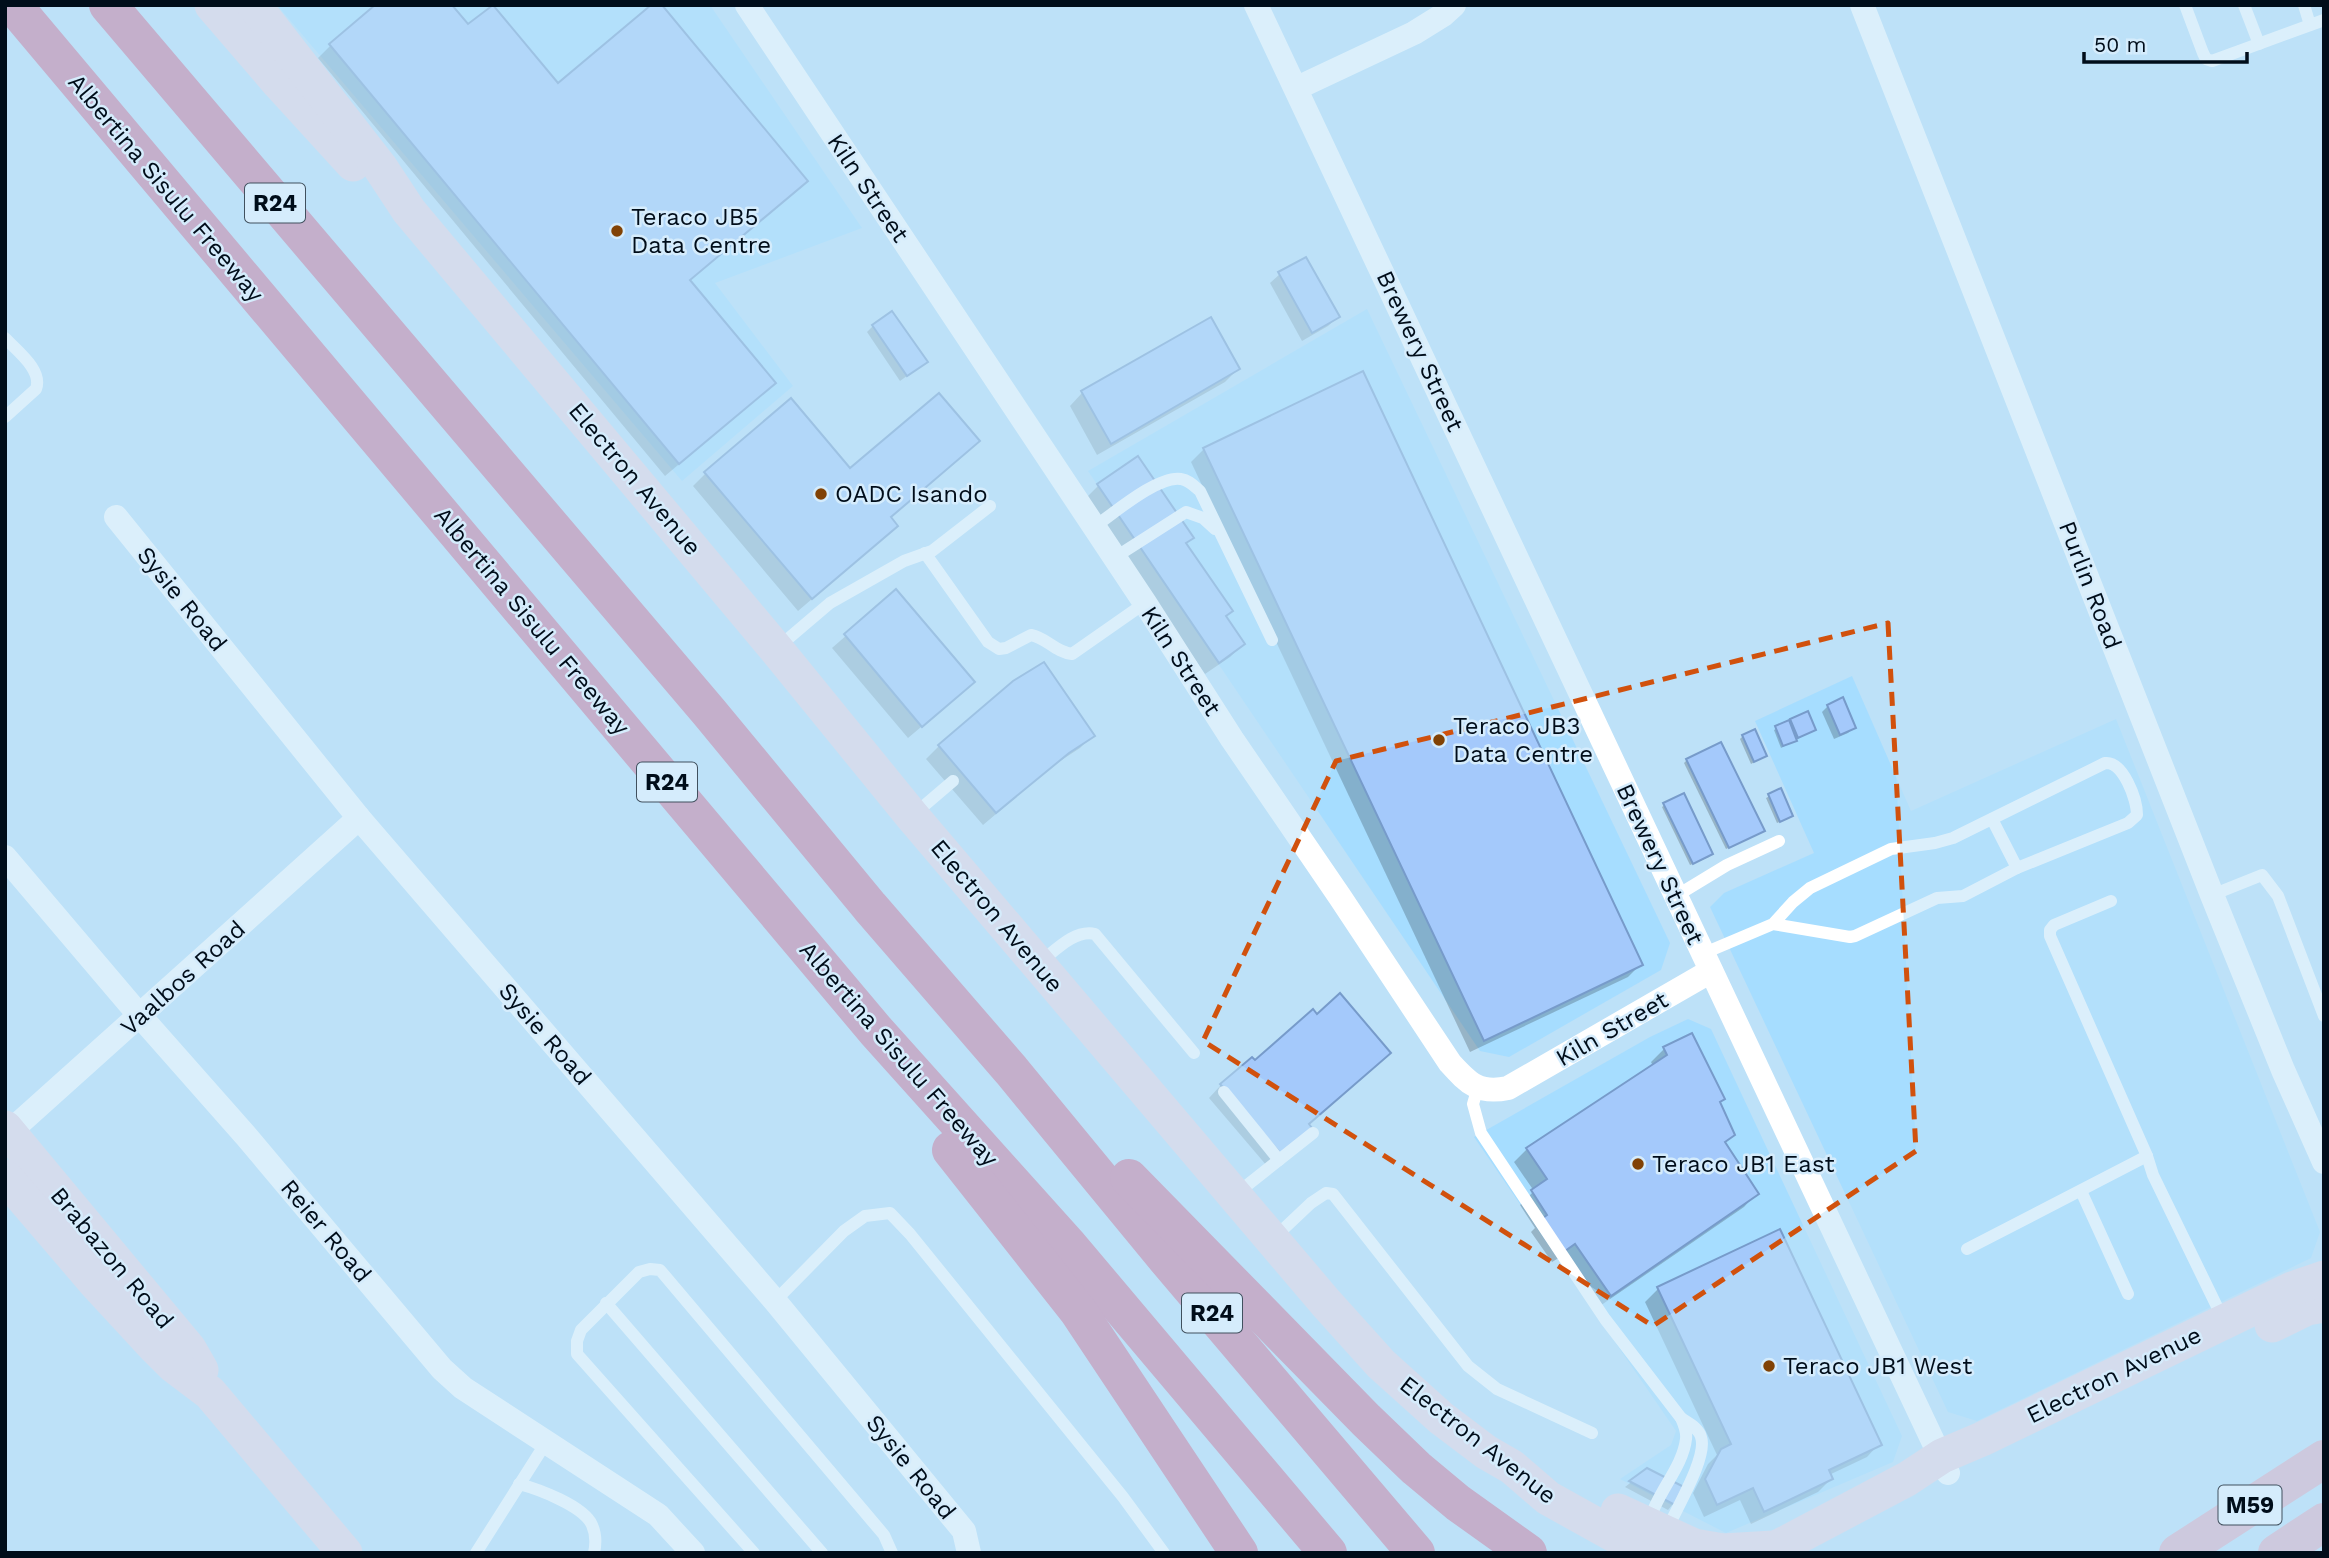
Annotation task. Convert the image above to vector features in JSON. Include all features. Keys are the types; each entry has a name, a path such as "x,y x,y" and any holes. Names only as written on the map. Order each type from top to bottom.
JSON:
{"highway":[{"name":"Albertina Sisulu Freeway","path":"13,5 876,1031 1069,1246 1328,1553"},
{"name":"R24","path":"108,5 709,712 878,918 1011,1070 1178,1273 1416,1553"},
{"path":"876,1031 901,1085 1078,1311 1238,1553"},
{"path":"1011,1070 1122,1171 1416,1468 1458,1503 1528,1553"}],"main road":[{"name":"Electron Avenue","path":"212,5 368,180 409,211"},
{"name":"Electron Avenue","path":"254,5 380,167 409,211 776,649 912,816 1335,1314 1402,1384 1460,1433 1512,1467 1548,1497 1653,1542 1723,1551 1770,1550 1907,1479 1945,1464 1982,1439 2292,1289 2324,1278"},
{"name":"Brabazon Road","path":"6,1132 189,1349 210,1393"},
{"name":"Brabazon Road","path":"5,1177 156,1348 210,1393 345,1553"},
{"name":"Electron Avenue","path":"1945,1464 1976,1464 2307,1308 2324,1304"},
{"name":"M59","path":"2178,1553 2324,1459"},
{"name":"M59","path":"2277,1553 2324,1522"}],"street":[{"name":"Kiln Street","path":"747,5 1145,603 1232,739 1450,1063 1470,1084 1487,1090 1497,1090 1520,1082 1707,962"},
{"name":"Brewery Street","path":"1256,5 1945,1464"},
{"path":"1297,88 1414,33 1454,5"},
{"name":"Purlin Road","path":"1862,5 2212,895 2283,1070 2324,1162"},
{"name":"Sysie Road","path":"116,517 359,818 775,1301 964,1531 969,1553"},
{"name":"Vaalbos Road","path":"6,1132 140,1016 359,818"},
{"name":"Reier Road","path":"5,857 246,1136 442,1369 463,1388 658,1515 693,1553"}],"lane":[{"path":"2185,5 2206,59 2212,61 2324,20"},
{"path":"2244,5 2259,44"},
{"path":"2304,5 2310,25"},
{"path":"5,338 37,375 38,383 36,389 5,417"},
{"path":"1094,527 1157,484 1171,479 1191,482 1200,491 1272,640"},
{"path":"776,649 830,603 904,561 933,551 990,506"},
{"path":"1114,558 1186,512 1203,519 1221,534"},
{"path":"925,553 988,642 999,649 1031,635 1041,637 1061,653 1072,653 1145,603"},
{"path":"1707,962 1773,923 1810,888 1891,849 1944,842 2105,763 2115,764 2122,772 2137,807 2134,820 2017,868 1968,893 1937,898 1853,937 1773,923"},
{"path":"912,816 953,781"},
{"path":"1992,818 2017,868"},
{"path":"1676,896 1727,865 1779,841"},
{"path":"2212,895 2262,875 2278,897 2324,1016"},
{"path":"2111,901 2054,925 2050,936 2147,1156 2152,1175 2224,1322"},
{"path":"1038,964 1078,934 1095,934 1194,1053"},
{"path":"1478,1087 1474,1104 1481,1133 1605,1319 1681,1418 1686,1430 1683,1452 1654,1508 1653,1542"},
{"path":"1224,1092 1279,1160"},
{"path":"1235,1195 1313,1133"},
{"path":"1967,1249 2147,1156"},
{"path":"2081,1191 2128,1294"},
{"path":"1272,1240 1311,1203 1326,1193 1332,1194 1468,1366 1497,1389 1592,1433"},
{"path":"775,1301 844,1231 865,1216 890,1213 910,1234 1115,1487 1164,1553"},
{"path":"754,1553 578,1354 577,1341 581,1330 639,1272 660,1270 884,1535 892,1553"},
{"path":"606,1303 822,1553"},
{"path":"1653,1542 1701,1455 1701,1436 1681,1418"},
{"path":"476,1553 547,1441"},
{"path":"519,1484 541,1489 586,1517 591,1523 596,1543 594,1553"}],"highlighted area":[{"path":"1888,623 1916,1151 1653,1326 1203,1041 1336,761"}],"shaded area":[{"name":"Teraco JB5 Data Centre","path":"277,5 710,5 862,228 715,283 793,386 682,481"},
{"name":"Teraco JB3 Data Centre","path":"1367,309 1670,943 1661,970 1509,1057 1480,1051 1088,471"},
{"path":"1852,676 1911,811 2116,719 2320,1232 2311,1258 1977,1421 1948,1412 1710,907 1724,893 1814,853 1755,721"},
{"path":"1688,1019 1711,1029 1902,1436 1893,1462 1726,1533 1620,1479 1671,1445 1676,1431 1474,1137 1650,1037"}],"building":[{"name":"Teraco JB5 Data Centre","path":"375,5 452,5 468,24 493,5 558,83 651,5 662,5 808,181 690,280 776,383 679,464 329,44"},
{"path":"1306,257 1340,317 1312,333 1278,272"},
{"path":"892,311 928,362 907,376 872,325"},
{"path":"1211,317 1240,369 1111,444 1081,391"},
{"name":"Teraco JB3 Data Centre","path":"1363,371 1643,965 1484,1041 1203,448"},
{"name":"OADC Isando","path":"939,393 980,441 891,517 898,526 812,599 704,472 791,398 850,468"},
{"path":"1138,456 1194,538 1186,543 1233,611 1226,616 1245,644 1219,663 1097,484"},
{"path":"896,589 975,682 922,727 844,634"},
{"path":"1044,662 1095,736 1069,753 996,813 938,745 1013,681"},
{"path":"1843,697 1856,728 1840,735 1827,705"},
{"path":"1808,711 1816,730 1798,738 1790,719"},
{"path":"1789,720 1797,741 1783,746 1775,726"},
{"path":"1755,729 1767,756 1754,762 1742,735"},
{"path":"1721,742 1765,831 1729,848 1686,759"},
{"path":"1781,788 1793,816 1780,822 1768,794"},
{"path":"1684,793 1713,854 1693,864 1663,803"},
{"path":"1340,993 1391,1053 1309,1124 1312,1128 1281,1154 1220,1084 1252,1057 1255,1060 1313,1009 1317,1014"},
{"name":"Teraco JB1 East","path":"1692,1033 1725,1099 1720,1102 1735,1135 1725,1142 1759,1194 1611,1296 1575,1244 1565,1251 1543,1218 1547,1215 1531,1190 1547,1179 1526,1148 1667,1055 1663,1047"},
{"name":"Teraco JB1 West","path":"1780,1229 1882,1445 1829,1470 1833,1479 1764,1512 1753,1488 1717,1505 1705,1479 1721,1449 1731,1444 1657,1287"},
{"path":"1647,1468 1684,1487 1675,1505 1629,1481"}],"place":[{"name":"Teraco JB5 Data Centre","path":"617,231"},
{"name":"OADC Isando","path":"821,494"},
{"name":"Teraco JB3 Data Centre","path":"1439,740"},
{"name":"Teraco JB1 East","path":"1638,1164"},
{"name":"Teraco JB1 West","path":"1769,1366"}]}
